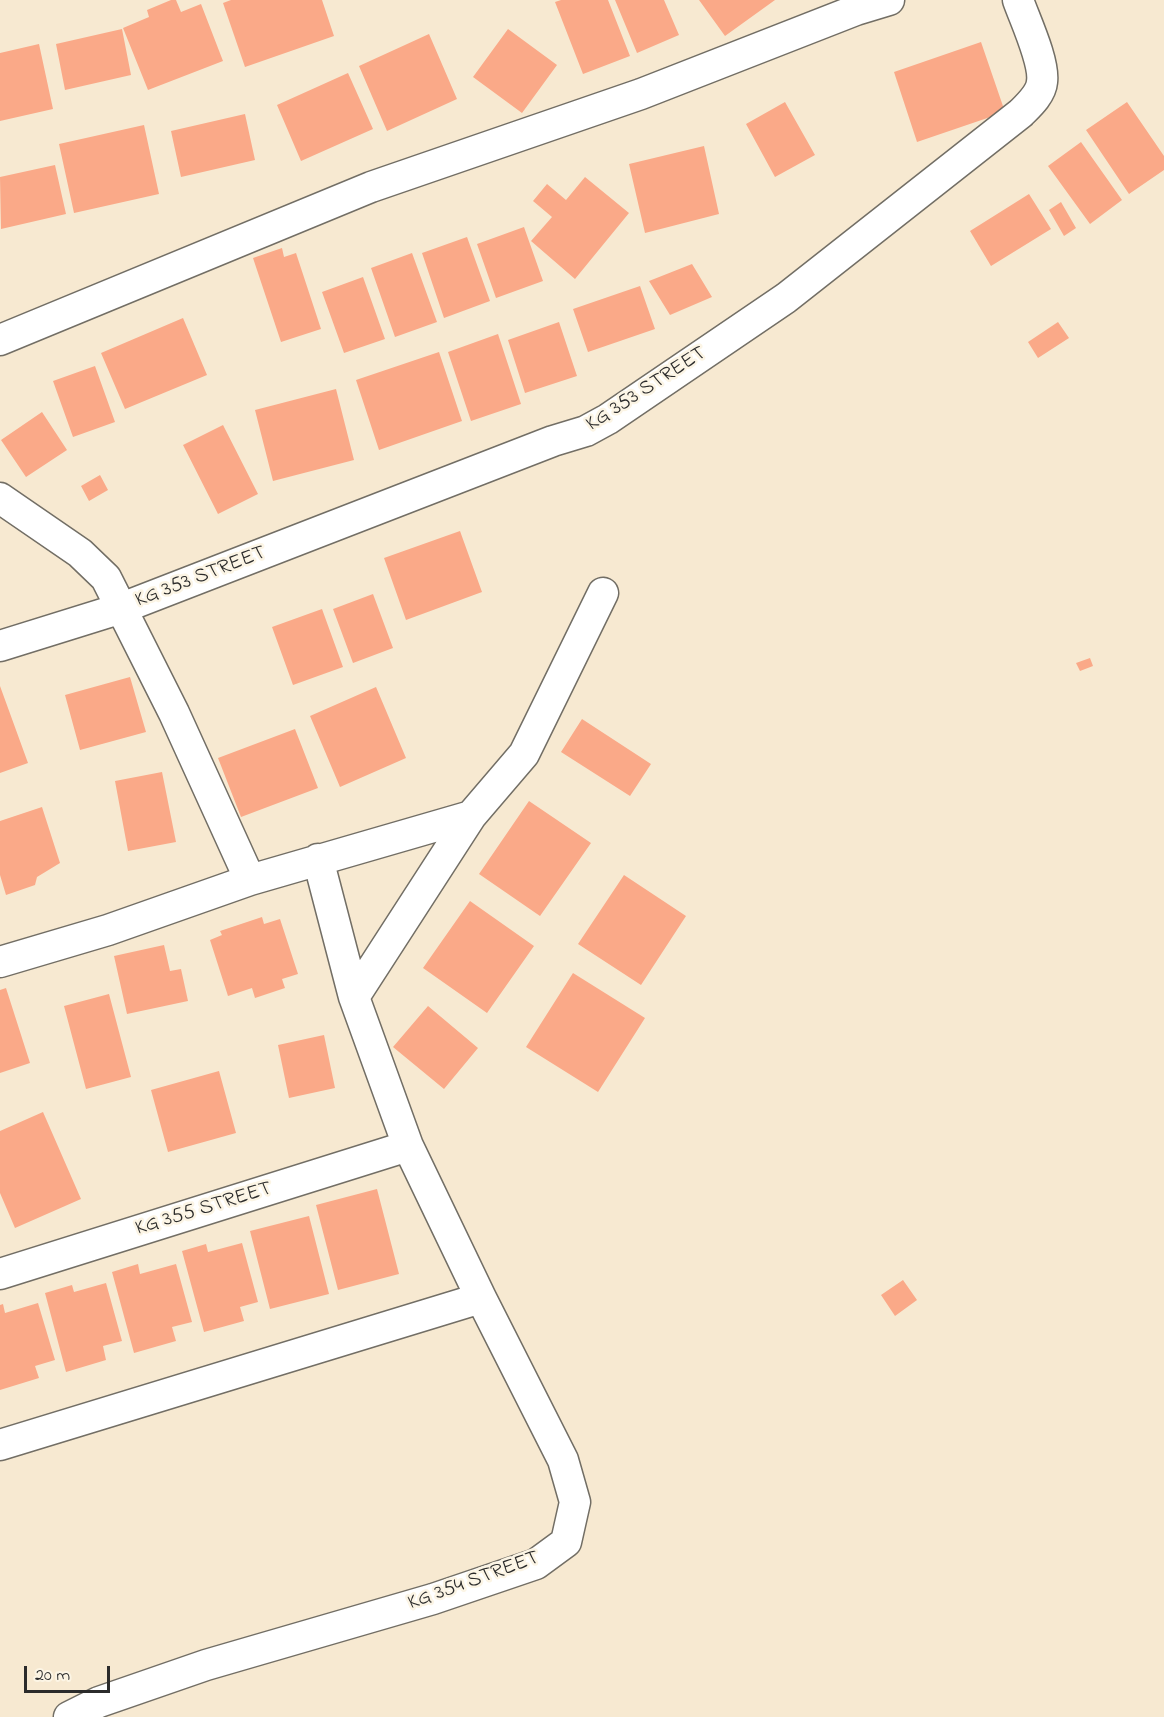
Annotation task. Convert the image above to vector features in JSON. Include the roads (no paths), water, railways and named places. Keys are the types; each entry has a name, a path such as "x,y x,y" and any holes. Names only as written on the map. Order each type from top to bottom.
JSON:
{"street":[{"path":"0,340 371,187 640,94 854,5 889,0"},
{"name":"KG 353 STREET","path":"0,646 122,608 553,441 586,431 777,304 1021,113 1034,99 1042,84 1042,71 1018,0"},
{"path":"0,498 80,553 106,578 250,880"},
{"path":"354,997 471,816 524,754 603,593"},
{"path":"0,962 108,930 250,880 471,816"},
{"name":"KG 354 STREET","path":"69,1717 99,1702 206,1665 433,1599 515,1571 536,1563 566,1542 575,1502 563,1460 481,1298 408,1146 354,997 318,859"},
{"name":"KG 355 STREET","path":"0,1274 408,1146"},
{"path":"0,1445 481,1298"}]}
